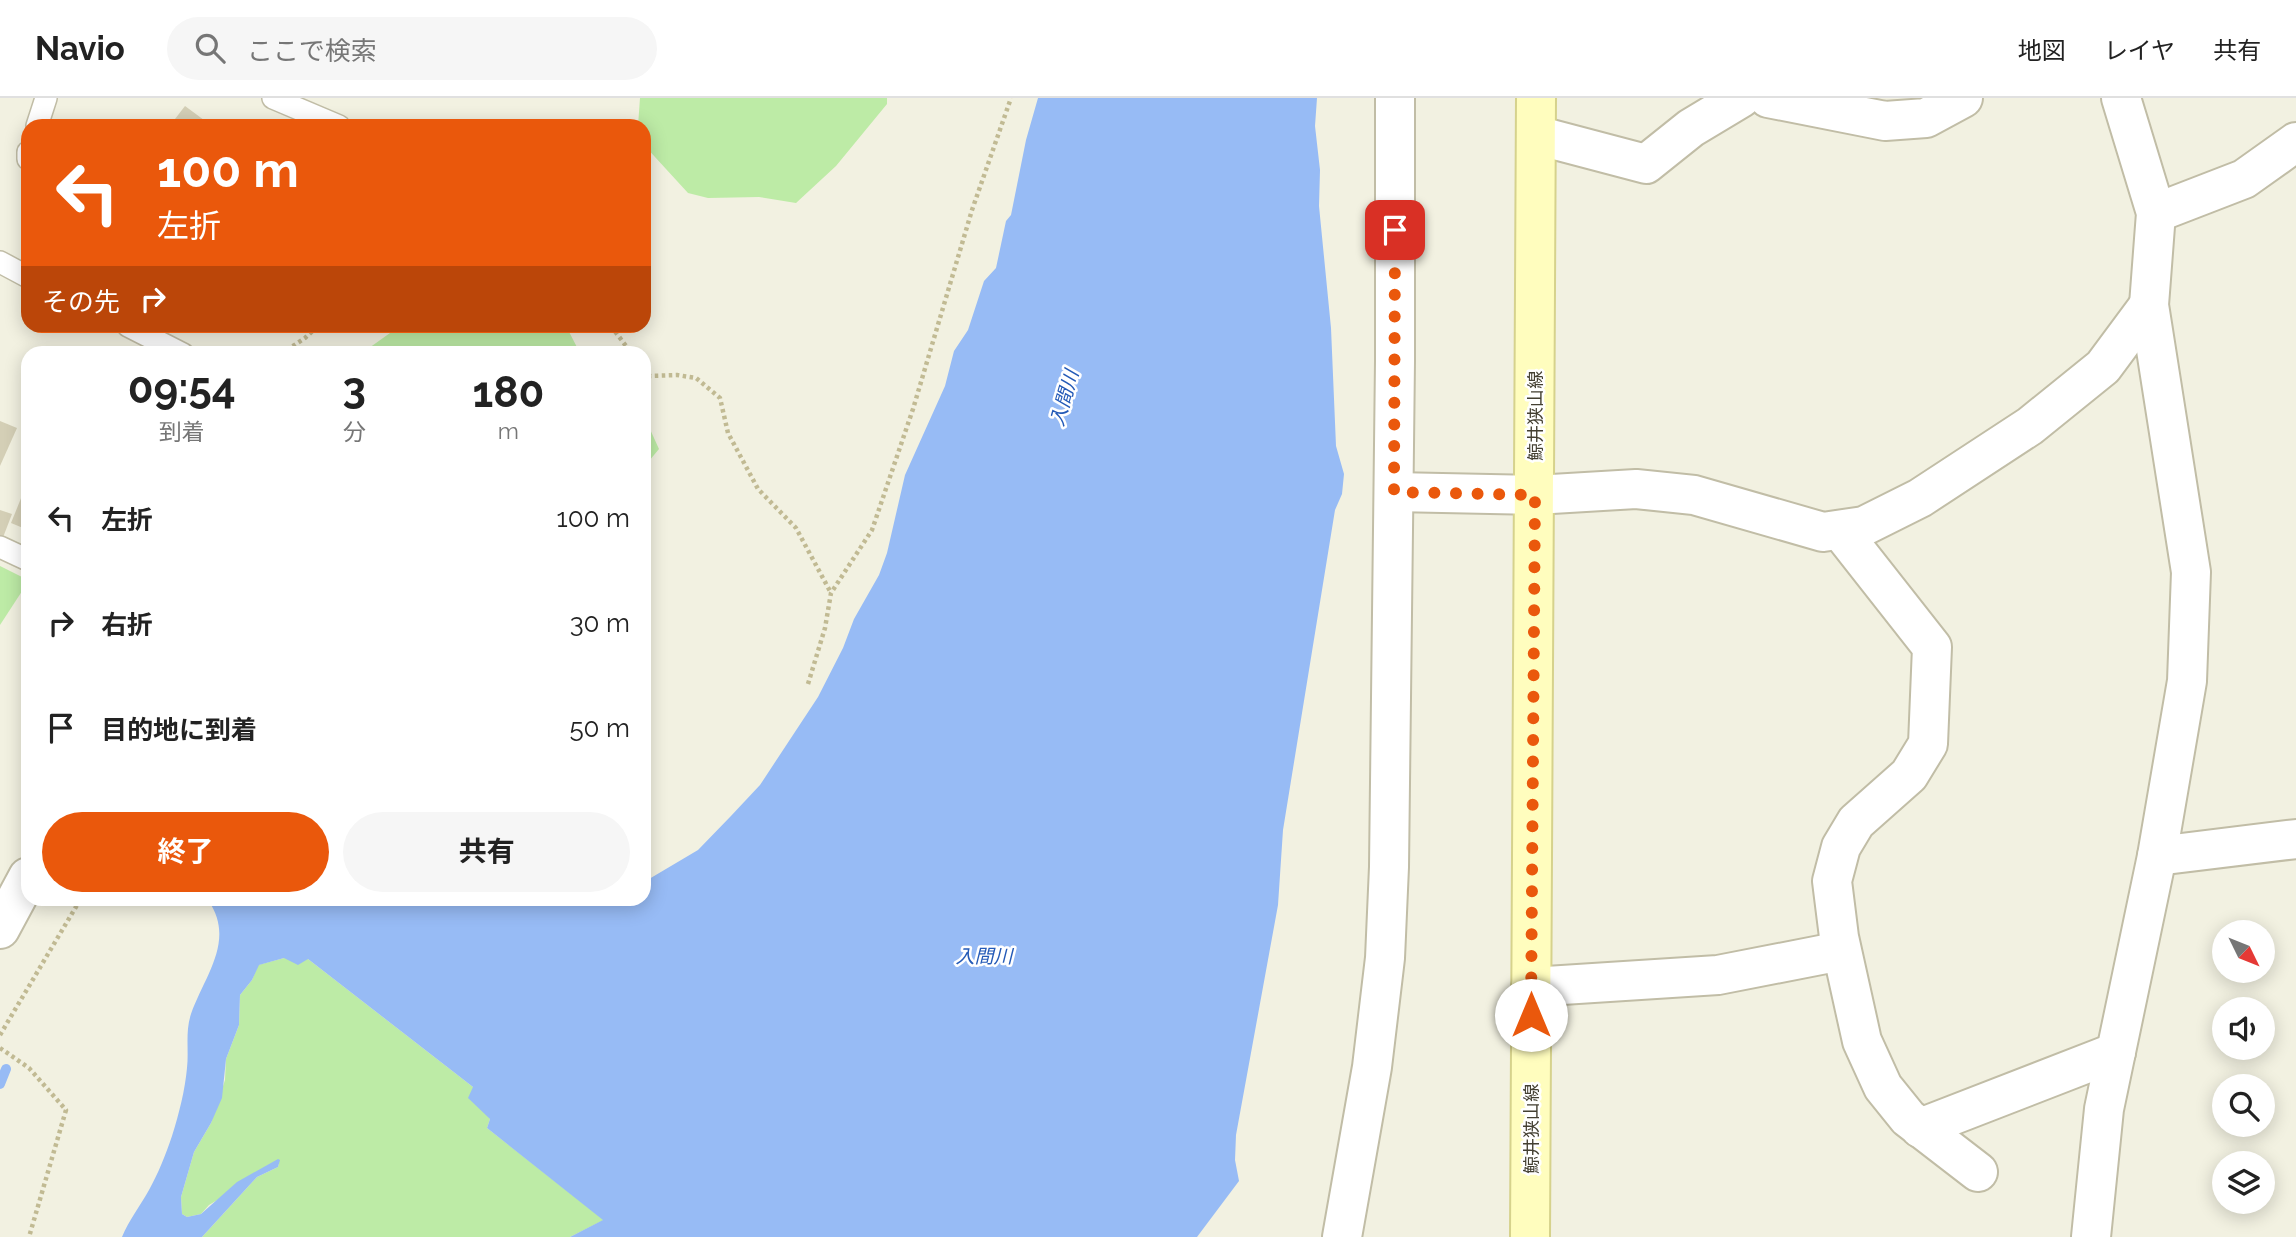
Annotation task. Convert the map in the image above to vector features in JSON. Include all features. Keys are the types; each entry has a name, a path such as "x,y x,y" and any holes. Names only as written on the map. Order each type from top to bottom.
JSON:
{"main road":[{"name":"鯨井狭山線","path":"1530,1237 1536,116"}],"street":[{"path":"1342,1237 1372,1067 1385,958 1389,867 1394,492 1395,98"},
{"path":"1536,116 1646,164 1691,128 1741,98"},
{"path":"1768,98 1885,121 1926,118 1963,98"},
{"path":"2091,1237 2104,1109 2157,856 2187,681 2191,572 2149,305 2156,213 2121,98"},
{"path":"2156,213 2244,179 2296,142"},
{"path":"1394,492 1535,495 1636,489 1693,495 1823,532 1864,526 1920,498 2030,426 2103,367 2149,305"},
{"path":"1840,530 1931,647 1928,744 1909,775 1856,822 1841,847 1832,881 1842,951 1862,1041 1883,1087 1908,1118 1978,1171"},
{"path":"2157,856 2296,839"},
{"path":"0,929 21,890"},
{"path":"1531,987 1718,975 1842,951"},
{"path":"1920,1128 2116,1052"}],"lane":[{"path":"39,119 46,98"},
{"path":"273,98 323,119"},
{"path":"0,262 21,273"},
{"path":"142,333 167,346"},
{"path":"0,547 21,558"}],"path":[{"path":"807,684 825,628 831,593 872,530 913,409 972,210 1012,98"},
{"path":"293,346 310,333"},
{"path":"651,376 677,374 696,378 720,398 728,433 758,489 796,528 831,593"},
{"path":"0,1035 76,906"},
{"path":"0,1048 29,1068 66,1110 29,1237"}],"green space":[{"path":"640,98 887,98 887,104 836,166 796,203 759,197 708,198 688,193 651,153 651,119 638,119"},
{"path":"390,333 570,333 576,346 372,346"},
{"path":"651,431 659,449 651,459"},
{"path":"0,566 21,576 21,593 0,625"},
{"path":"284,958 308,959 473,1087 490,1119 487,1128 604,1220 570,1237 202,1237 257,1177 278,1167 279,1163 209,1205 201,1214 187,1217 182,1214 181,1197 194,1152 211,1123 225,1080 226,1059 239,1025 240,995 252,980 258,965"}],"water":[{"name":"入間川","path":"1038,98 1317,98 1315,126 1320,170 1319,206 1331,328 1336,446 1344,474 1342,494 1335,510 1283,830 1278,905 1236,1135 1235,1160 1239,1181 1197,1237 570,1237 603,1220 487,1128 490,1119 468,1098 473,1087 308,959 298,965 284,958 259,965 252,980 240,995 239,1025 226,1059 222,1098 194,1152 181,1197 182,1214 187,1217 201,1214 237,1182 278,1159 278,1167 257,1177 202,1237 122,1237 159,1171 179,1111 187,1068 189,1021 219,943 219,929 211,906 651,906 651,878 698,850 760,785 818,697 843,648 854,619 879,575 887,553 905,475 945,386 954,351 968,330 984,281 996,268 1006,221 1011,215 1026,140"}],"building":[{"path":"185,106 203,119 175,119"},
{"path":"0,421 17,428 0,466"},
{"path":"21,498 21,527 11,523"},
{"path":"0,510 12,514 2,540 0,539"}],"waterway":[{"path":"0,1084 6,1069"}],"route":[{"path":"1395,230 1394,492 1535,495 1531,1015"}]}
